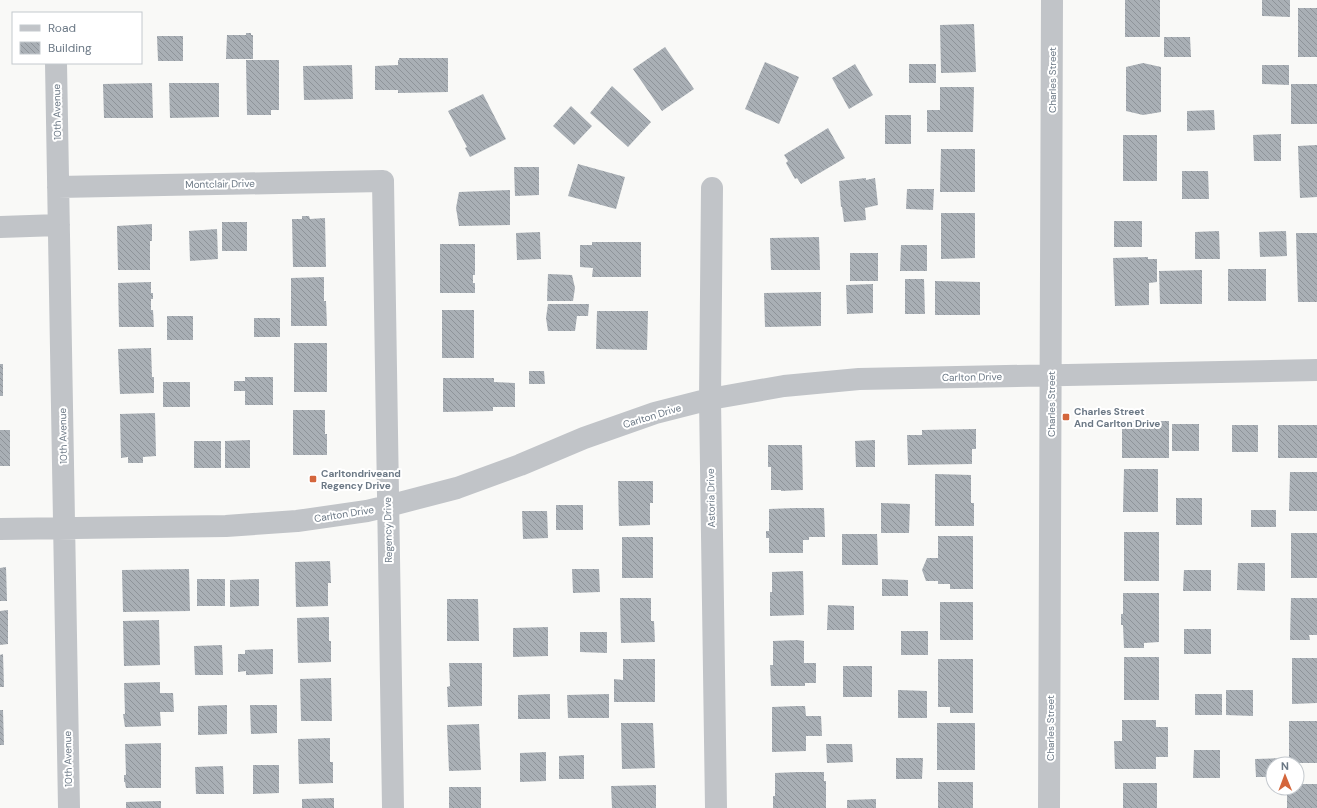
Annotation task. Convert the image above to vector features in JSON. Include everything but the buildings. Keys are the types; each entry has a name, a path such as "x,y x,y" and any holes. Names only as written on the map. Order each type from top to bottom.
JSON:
{"street":[{"name":"Charles Street","path":"1049,808 1052,0"},
{"name":"10th Avenue","path":"56,64 69,808"},
{"name":"Montclair Drive","path":"58,187 383,181"},
{"name":"Regency Drive","path":"383,181 393,808"},
{"name":"Astoria Drive","path":"712,188 710,399 716,808"},
{"path":"0,226 59,224"},
{"name":"Carlton Drive","path":"0,529 226,526 297,521 388,506 457,488 520,465 584,438 655,413 710,399 784,386 859,379 1317,370"}],"place":[{"name":"Charles Street And Carlton Drive","path":"1066,417"},
{"name":"Carltondriveand Regency Drive","path":"313,479"}]}
